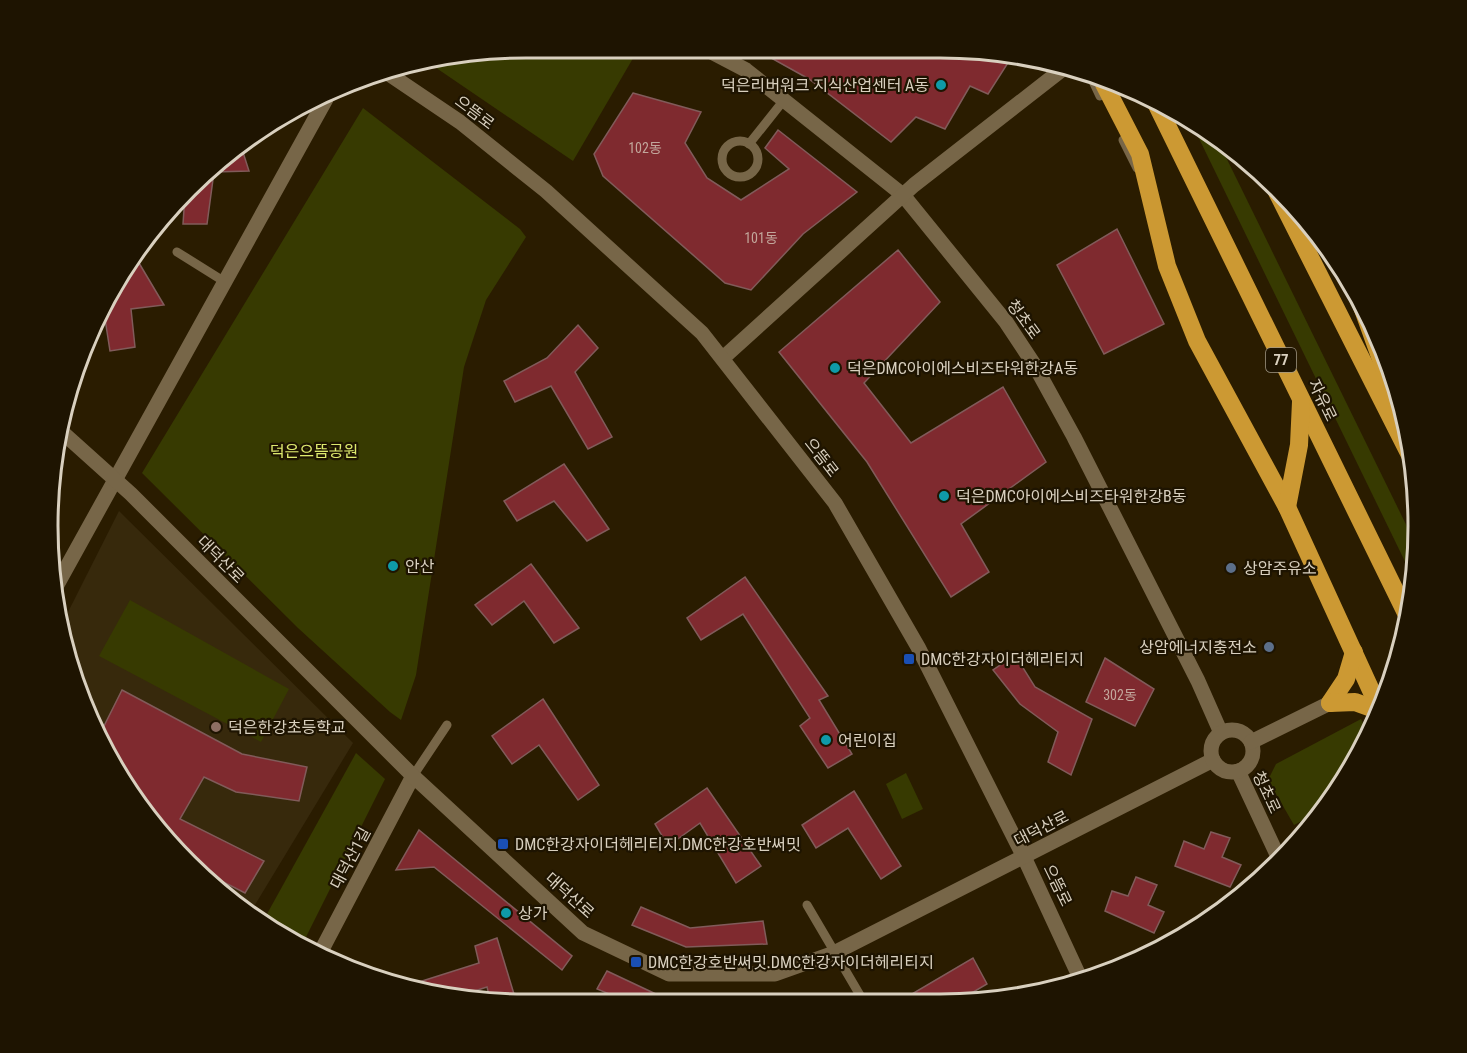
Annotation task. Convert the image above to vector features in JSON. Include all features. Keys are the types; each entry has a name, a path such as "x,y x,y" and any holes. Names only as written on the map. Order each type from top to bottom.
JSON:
{"highway":[{"path":"1107,89 1140,154 1167,266 1197,341 1287,507 1375,700"},
{"name":"자유로","path":"1161,114 1402,604"},
{"path":"1288,214 1400,435"},
{"path":"1287,507 1299,445 1301,400"},
{"path":"1330,703 1346,679 1354,652"},
{"path":"1330,703 1355,702 1372,708"}],"street":[{"name":"청초로","path":"723,58 746,70 903,195 1006,322 1035,366 1146,578 1221,733"},
{"path":"723,358 903,195 1058,73"},
{"name":"으뜸로","path":"394,77 460,122 546,190 702,333 835,503 918,646 1024,857 1078,974"},
{"path":"62,574 322,106"},
{"name":"대덕산로","path":"67,436 115,479 413,777 583,933 669,974 775,974 834,953 1213,760"},
{"path":"1251,742 1330,703"},
{"path":"1234,730 1241,732 1251,742 1252,756 1249,763 1238,771 1223,770 1213,760 1213,742 1221,733 1234,730"},
{"name":"청초로","path":"1238,771 1276,852"},
{"name":"대덕산1길","path":"323,947 413,777"}],"lane":[{"path":"1095,84 1151,198"},
{"path":"749,144 784,100"},
{"path":"732,143 749,144 757,153 755,170 740,177 729,174 722,164 723,152 732,143"},
{"path":"177,252 225,282"},
{"path":"413,777 447,725"},
{"path":"807,905 859,994"}],"shaded area":[{"name":"덕은한강초등학교","path":"119,511 353,743 254,907 196,857 175,835 137,787 94,706 74,648 67,615"}],"green space":[{"path":"526,58 633,58 573,161 435,67"},
{"name":"덕은으뜸공원","path":"363,108 520,229 526,237 486,300 464,367 416,675 401,720 298,628 142,473"},
{"path":"1197,135 1225,155 1408,528 1406,564"},
{"path":"130,600 289,689 261,742 99,656"},
{"path":"1361,719 1364,725 1330,787 1305,819 1294,825 1268,780 1276,764"},
{"path":"356,753 385,779 305,939 266,916"},
{"path":"906,773 923,809 902,819 886,784"}],"building":[{"path":"771,58 940,58 1007,64 988,94 970,86 945,129 916,117 891,142 809,79"},
{"path":"633,93 701,112 685,143 707,178 741,200 789,169 765,148 778,130 857,192 803,234 751,290 725,283 603,176 594,154"},
{"path":"244,154 249,171 222,172"},
{"path":"213,180 207,224 183,224 184,208"},
{"path":"1117,229 1164,324 1104,354 1057,265"},
{"path":"898,250 940,302 864,383 911,443 1003,387 1046,462 961,524 989,572 951,597 867,462 779,352"},
{"path":"139,263 164,305 131,309 135,347 110,351 106,323"},
{"path":"578,325 598,348 575,372 612,437 588,449 551,386 515,402 504,381 547,358"},
{"path":"564,464 609,529 587,541 554,501 517,521 504,501"},
{"path":"531,564 579,628 554,643 524,601 492,625 475,605"},
{"path":"745,577 828,696 819,700 852,754 828,768 800,726 810,718 743,614 701,640 687,618"},
{"path":"1015,655 1035,687 1092,719 1071,775 1048,762 1058,732 1020,704 993,670"},
{"path":"1105,658 1154,689 1135,726 1086,702"},
{"path":"122,690 242,754 307,767 299,801 236,792 204,777 180,819 264,861 245,893 222,881 175,835 137,787 104,726"},
{"path":"543,699 599,785 578,800 539,745 512,764 492,736"},
{"path":"707,788 761,866 736,883 700,823 668,846 655,824"},
{"path":"854,791 901,866 881,879 848,828 816,848 802,825"},
{"name":"상가","path":"419,830 572,956 562,970 434,867 396,870"},
{"path":"1211,832 1230,838 1222,857 1241,865 1230,887 1175,866 1184,841 1204,849"},
{"path":"1136,877 1157,885 1148,905 1164,912 1154,933 1105,911 1112,891 1128,896"},
{"path":"641,907 690,928 763,921 767,944 686,947 632,925"},
{"path":"497,938 514,994 488,992 487,987 475,991 418,982 479,963 475,946"},
{"path":"973,958 987,984 972,993 912,994"},
{"path":"607,971 656,994 609,994 597,989"}],"place":[{"name":"덕은리버워크 지식산업센터 A동","path":"941,85"},
{"name":"덕은DMC아이에스비즈타워한강A동","path":"835,368"},
{"name":"덕은DMC아이에스비즈타워한강B동","path":"944,496"},
{"name":"안산","path":"393,566"},
{"name":"상암주유소","path":"1231,568"},
{"name":"상암에너지충전소","path":"1269,647"},
{"name":"DMC한강자이더헤리티지","path":"909,659"},
{"name":"덕은한강초등학교","path":"216,727"},
{"name":"어린이집","path":"826,740"},
{"name":"DMC한강자이더헤리티지.DMC한강호반써밋","path":"503,844"},
{"name":"상가","path":"506,913"},
{"name":"DMC한강호반써밋.DMC한강자이더헤리티지","path":"636,962"}]}
